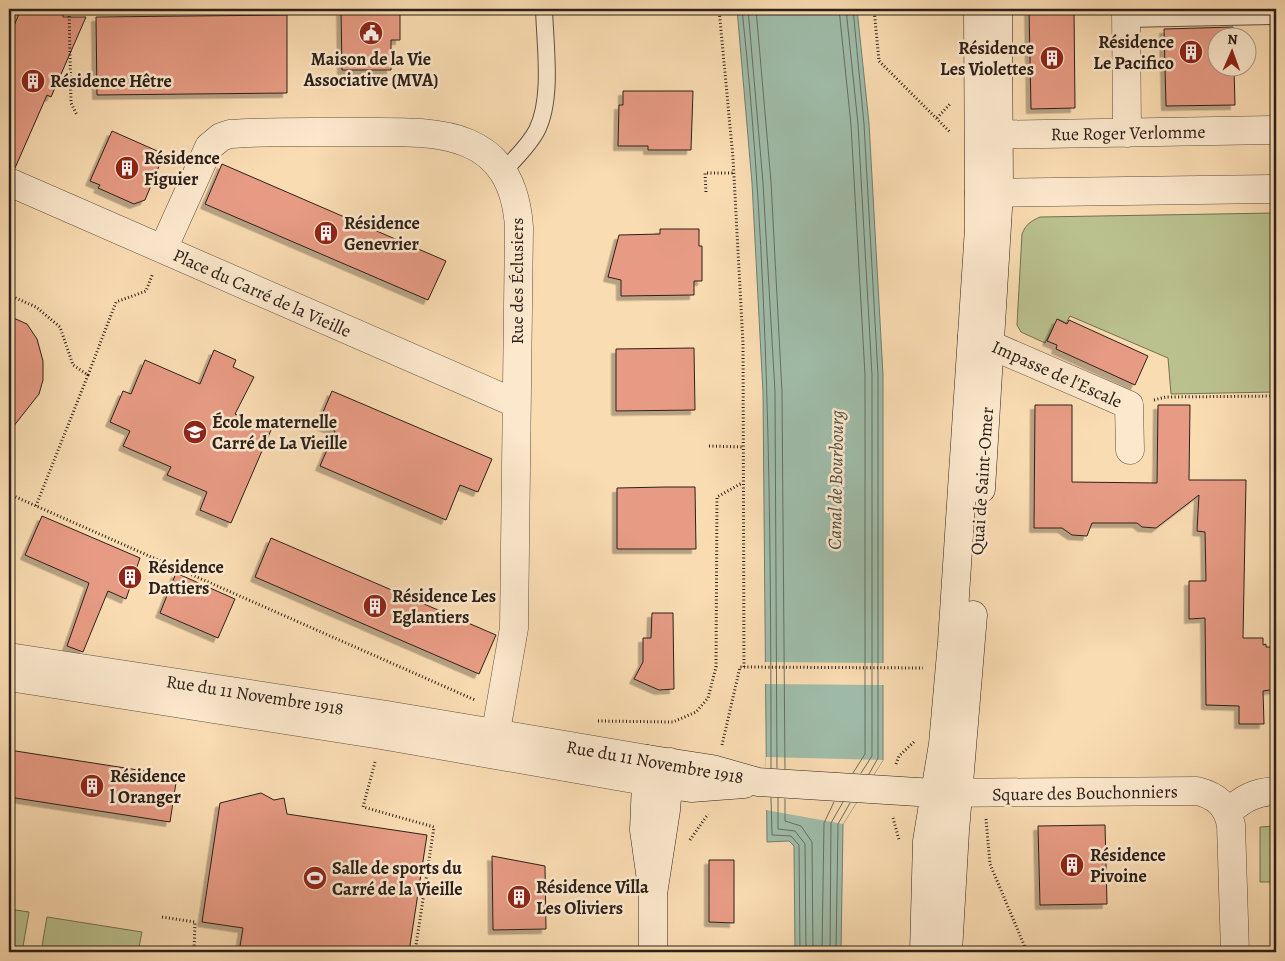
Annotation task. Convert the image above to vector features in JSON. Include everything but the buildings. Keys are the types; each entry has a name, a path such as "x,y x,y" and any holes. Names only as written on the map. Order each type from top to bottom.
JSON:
{"street":[{"name":"Quai de Saint-Omer","path":"978,9 989,135"},
{"name":"Quai de Saint-Omer","path":"948,952 959,794 989,193 989,135 998,9"},
{"path":"1126,14 1127,133"},
{"name":"Rue Roger Verlomme","path":"989,135 1276,130"},
{"name":"Rue des Éclusiers","path":"163,249 209,147 221,136 286,132 437,134 464,140 477,147 503,172 513,193 519,227 515,403 514,628 496,733"},
{"name":"Place du Carré de la Vieille","path":"9,182 515,403"},
{"path":"989,193 1276,189"},
{"name":"Impasse de l'Escale","path":"981,341 1129,406 1130,450"},
{"name":"Rue du 11 Novembre 1918","path":"9,657 496,733 658,772 691,788 718,768 758,782 959,794"},
{"name":"Rue du 11 Novembre 1918","path":"9,677 381,735 496,733"},
{"path":"653,952 653,894 658,772"},
{"name":"Square des Bouchonniers","path":"959,794 1198,791 1215,797 1228,812"},
{"path":"1235,952 1231,825 1228,812 1249,796 1276,791"},
{"name":"Quai de Saint-Omer","path":"924,952 927,842 959,794"}],"lane":[{"path":"503,172 530,141 545,107 544,9"},
{"path":"1126,14 1276,16"}],"path":[{"path":"69,9 71,103 77,115"},
{"path":"719,9 734,173 743,344 744,667"},
{"path":"874,9 879,61 952,134 952,142"},
{"path":"706,192 705,173 734,173"},
{"path":"36,506 116,302 146,291 163,249"},
{"path":"9,295 36,306 60,327 73,364 88,375"},
{"path":"1129,406 1166,397 1276,396"},
{"path":"710,446 744,446"},
{"path":"595,721 673,722 696,712 708,698 716,667 717,497 742,483"},
{"path":"9,494 496,733"},
{"path":"688,843 710,810 740,667 926,668 927,660"},
{"path":"381,735 363,807 434,827 415,952"},
{"path":"959,794 1027,952"},
{"path":"162,916 195,922 194,952"}],"green space":[{"path":"1276,213 1276,392 1171,394 1168,358 1070,316 1066,323 1058,319 1045,343 1021,332 1017,325 1022,234 1029,223 1040,217"},
{"path":"1276,826 1276,882 1260,882 1260,827"},
{"path":"9,909 29,912 22,952 9,952"},
{"path":"47,917 142,932 138,952 41,952"}],"water":[{"name":"Canal de Bourbourg","path":"737,9 857,9 869,123 883,375 883,760 843,824 841,952 795,952 794,846 789,841 767,842 763,393 752,183"}],"pier":[{"path":"765,662 885,663 885,685 765,684"},
{"path":"766,757 883,760 843,824 766,810"}],"place":[{"name":"Maison de la Vie Associative (MVA)","path":"371,33"},
{"name":"Résidence Le Pacifico","path":"1191,52"},
{"name":"Résidence Les Violettes","path":"1052,58"},
{"name":"Résidence Hêtre","path":"33,81"},
{"name":"Résidence Figuier","path":"127,168"},
{"name":"Résidence Genevrier","path":"326,233"},
{"name":"École maternelle Carré de La Vieille","path":"195,432"},
{"name":"Résidence Dattiers","path":"130,577"},
{"name":"Résidence Les Eglantiers","path":"375,606"},
{"name":"Résidence l Oranger","path":"92,786"},
{"name":"Résidence Pivoine","path":"1072,865"},
{"name":"Salle de sports du Carré de la Vieille","path":"315,878"},
{"name":"Résidence Villa Les Oliviers","path":"519,897"}]}
